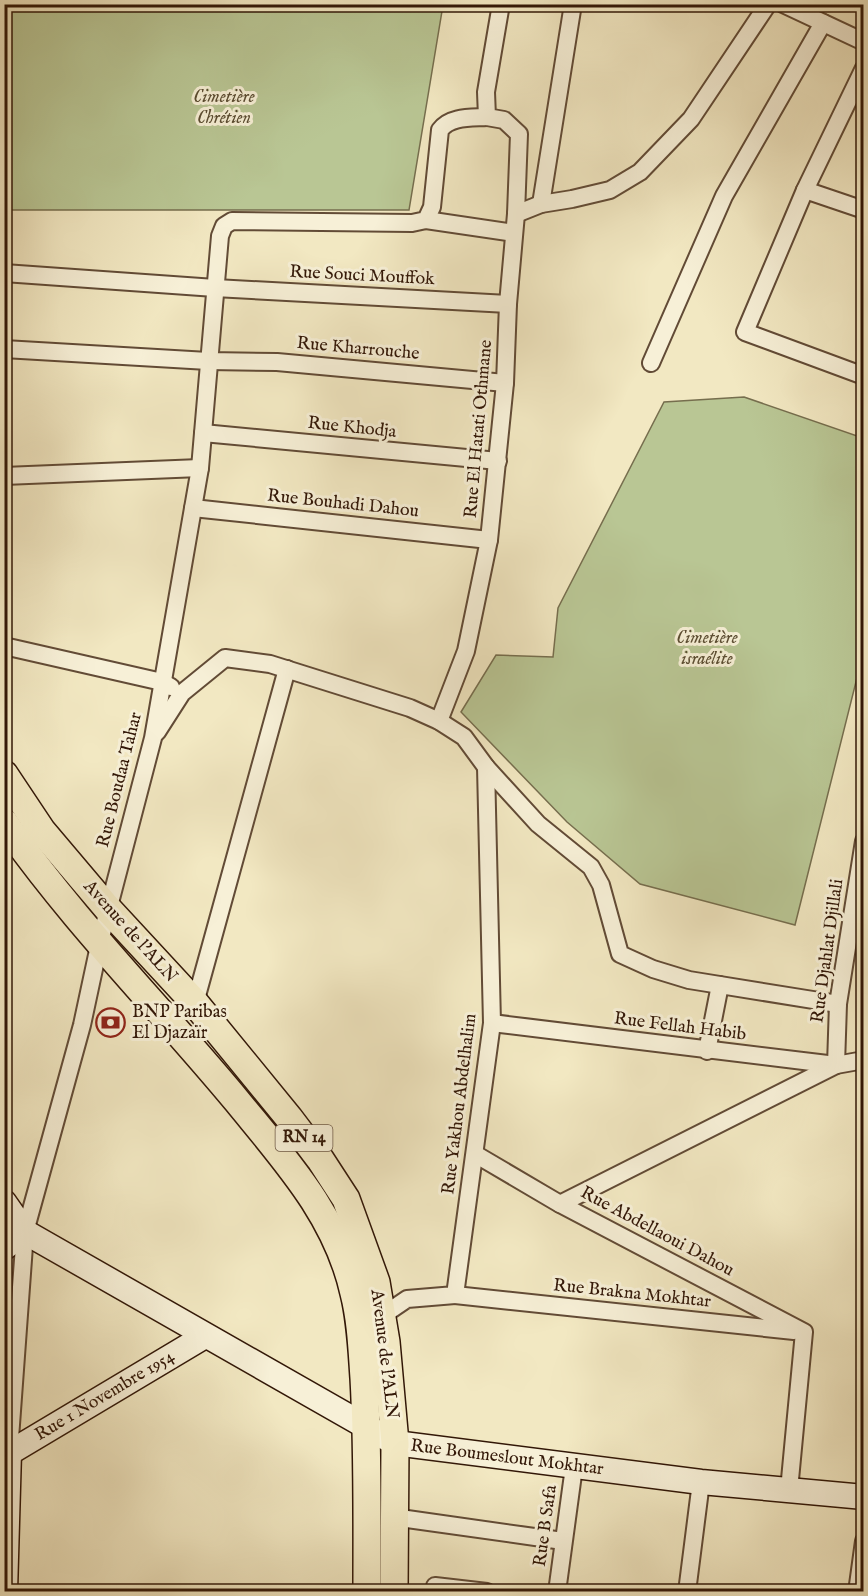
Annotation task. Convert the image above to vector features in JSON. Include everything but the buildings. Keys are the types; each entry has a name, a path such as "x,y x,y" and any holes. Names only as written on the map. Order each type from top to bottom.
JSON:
{"main road":[{"name":"Avenue de l'ALN","path":"4,774 42,831 108,909 195,1003 320,1159 346,1199 376,1282 382,1316 394,1443 394,1592"},
{"name":"Avenue de l'ALN","path":"4,822 61,897 194,1049 296,1173 323,1213 341,1248 354,1293 361,1335 367,1428 367,1592"}],"street":[{"path":"501,4 486,92 487,117 458,119 445,123 440,130 432,207 426,220 514,233"},
{"path":"541,204 573,4"},
{"path":"516,214 541,204 610,190 640,172 691,119 768,4"},
{"path":"783,4 864,42"},
{"path":"651,363 724,196 823,23"},
{"path":"864,68 805,190 745,332 864,376"},
{"name":"Rue El Hatati Othmane","path":"439,721 466,651 489,540 505,383 519,134 504,120 487,117"},
{"path":"805,190 864,210"},
{"name":"Rue Boudaa Tahar","path":"6,1451 25,1232 82,1025 108,909 153,738 200,468 220,236 224,226 232,221 412,223 426,220"},
{"name":"Rue Souci Mouffok","path":"4,273 215,288 508,304"},
{"name":"Rue Kharrouche","path":"4,349 208,361 277,362 505,383"},
{"name":"Rue Khodja","path":"203,433 498,461"},
{"path":"4,476 200,468"},
{"name":"Rue Bouhadi Dahou","path":"193,508 489,540"},
{"path":"4,646 162,682 182,693"},
{"path":"153,738 182,693 225,658 270,664 410,708 439,721 464,737 486,768 538,824 591,867 601,885 620,954 680,978 838,1004"},
{"path":"195,1003 287,669"},
{"name":"Rue Yakhou Abdelhalim","path":"455,1295 492,1023 486,768"},
{"name":"Rue Djahlat Djillali","path":"836,1065 838,1004 864,841"},
{"path":"707,1051 720,985"},
{"name":"Rue Fellah Habib","path":"492,1023 836,1065 864,1060"},
{"path":"836,1065 864,1068"},
{"name":"Rue Abdellaoui Dahou","path":"560,1204 836,1065"},
{"path":"475,1154 560,1204"},
{"path":"4,1202 25,1232 4,1248"},
{"name":"Rue Abdellaoui Dahou","path":"560,1204 804,1332"},
{"name":"Rue Boumeslout Mokhtar","path":"25,1232 394,1443 701,1482 864,1497"},
{"path":"382,1316 407,1299 455,1295"},
{"name":"Rue Brakna Mokhtar","path":"455,1295 804,1332"},
{"path":"789,1490 804,1332"},
{"name":"Rue 1 Novembre 1954","path":"6,1451 206,1336"},
{"path":"5,1592 6,1451"},
{"name":"Rue B Safa","path":"557,1592 574,1467"},
{"path":"687,1592 701,1482"},
{"path":"393,1517 563,1541"},
{"path":"857,1592 864,1541"},
{"path":"435,1592 435,1586 487,1592"}],"green space":[{"name":"Cimetière Chrétien","path":"8,5 443,5 409,210 5,210 4,10"},
{"name":"Cimetière israélite","path":"744,397 863,438 863,654 795,925 640,884 567,822 461,712 496,655 553,657 558,608 664,402"}],"place":[{"name":"BNP Paribas El Djazaïr","path":"111,1022"}]}
